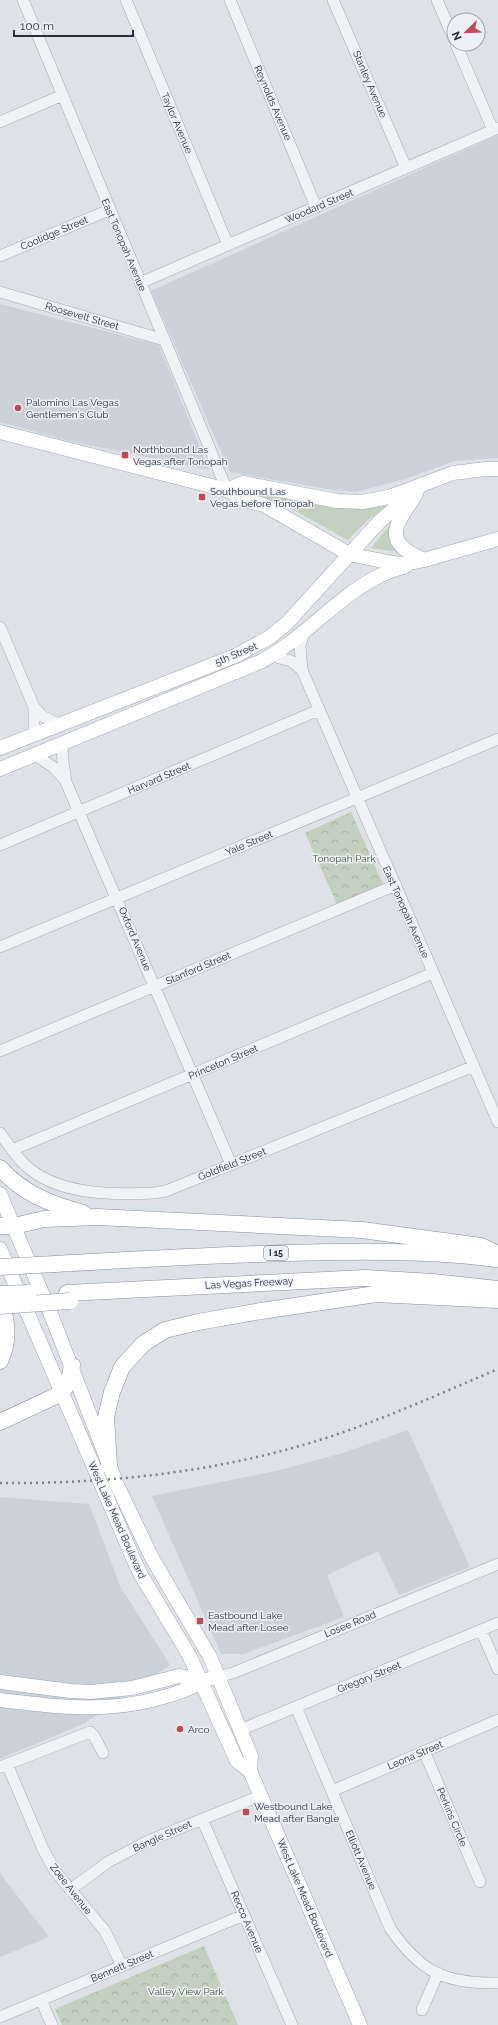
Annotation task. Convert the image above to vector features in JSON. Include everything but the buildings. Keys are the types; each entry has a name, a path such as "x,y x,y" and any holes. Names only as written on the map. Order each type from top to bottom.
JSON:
{"highway":[{"path":"0,1168 19,1186 40,1199 98,1217"},
{"path":"7,1226 44,1219 98,1217 362,1230 481,1246 498,1254"},
{"name":"I 15","path":"0,1267 302,1252 434,1254 498,1259"},
{"name":"Las Vegas Freeway","path":"0,1294 73,1295 365,1278 433,1282 498,1290"},
{"path":"109,1466 106,1417 112,1392 122,1366 143,1344 165,1330 198,1322 261,1311 376,1294 498,1300"},
{"path":"0,1306 73,1295"},
{"path":"0,1298 8,1332 4,1353 0,1361"},
{"path":"0,1422 62,1393 69,1381 72,1365"}],"main road":[{"path":"0,432 227,490 245,500 264,506 350,554 392,563 405,564 498,539"},
{"path":"227,490 243,484 321,499 362,502 389,497 462,471 498,469"},
{"path":"423,484 397,524 396,530 400,546 407,553 424,560"},
{"name":"5th Street","path":"0,748 34,736 235,656 270,638 287,623 392,509 423,484"},
{"path":"469,548 498,547"},
{"name":"5th Street","path":"0,769 241,671 272,656 374,578 424,560"},
{"path":"155,706 159,685"},
{"name":"West Lake Mead Boulevard","path":"0,1194 7,1226 36,1278 72,1365 109,1466 152,1558 210,1657 251,1756 250,1770 260,1796 360,2025"},
{"name":"West Lake Mead Boulevard","path":"0,1250 138,1570 189,1655 236,1761 250,1770"},
{"name":"Losee Road","path":"0,1682 91,1692 132,1688 179,1676 201,1680"},
{"name":"Losee Road","path":"0,1700 68,1708 115,1707 154,1700 188,1689 201,1680 217,1676"}],"street":[{"name":"East Tonopah Avenue","path":"23,0 109,210 227,490"},
{"name":"Taylor Avenue","path":"126,0 228,245"},
{"name":"Reynolds Avenue","path":"230,0 316,207"},
{"name":"Stanley Avenue","path":"333,0 406,168"},
{"path":"437,0 446,21"},
{"path":"460,52 496,129"},
{"path":"0,122 63,95"},
{"name":"Woodard Street","path":"140,283 496,129"},
{"name":"Coolidge Street","path":"0,256 109,210"},
{"name":"Roosevelt Street","path":"0,292 164,340"},
{"path":"0,627 34,707 42,716 60,725"},
{"name":"East Tonopah Avenue","path":"304,632 300,646 302,670 356,798 396,885 498,1122"},
{"path":"272,656 290,661 302,670"},
{"path":"34,707 34,736"},
{"name":"Harvard Street","path":"0,845 318,710"},
{"name":"Yale Street","path":"0,947 498,739"},
{"name":"Oxford Avenue","path":"62,744 66,782 118,898 231,1164"},
{"name":"Oxford Avenue","path":"35,755 53,767 66,782"},
{"name":"Stanford Street","path":"0,1052 396,885"},
{"name":"Princeton Street","path":"12,1150 433,973"},
{"name":"Goldfield Street","path":"0,1133 12,1150 26,1165 51,1182 75,1190 154,1194 166,1191 474,1066"},
{"name":"Losee Road","path":"217,1676 233,1673 498,1564"},
{"name":"Gregory Street","path":"240,1730 498,1623"},
{"path":"482,1630 498,1669"},
{"name":"Elliott Avenue","path":"296,1707 390,1928 404,1949 421,1964 445,1977 472,1983 498,1982"},
{"name":"Leona Street","path":"332,1791 498,1720"},
{"path":"4,1766 90,1732 94,1736 103,1753"},
{"name":"Perkins Circle","path":"424,1751 480,1882"},
{"name":"Zoee Avenue","path":"4,1766 43,1849 55,1870 105,1931 122,1966"},
{"name":"Bangle Street","path":"70,1890 108,1862 141,1844 202,1818 260,1796"},
{"name":"Recco Avenue","path":"202,1818 292,2025"},
{"name":"Bennett Street","path":"0,2017 244,1915"},
{"path":"422,2010 438,1973"},
{"path":"41,2000 52,2025"}],"shaded area":[{"path":"498,135 498,458 454,461 405,479 356,492 333,490 230,472 151,291"},
{"path":"0,304 159,345 209,470 69,441 0,422"},
{"path":"408,1430 470,1567 399,1595 378,1551 327,1575 344,1617 244,1654 221,1654 152,1496 276,1471 343,1453"},
{"path":"0,1497 89,1504 120,1586 170,1665 85,1723 0,1759"},
{"path":"0,1871 2,1876 49,1937 0,1957"}],"green space":[{"path":"243,492 319,503 386,502 388,504 369,519 348,540 279,502"},
{"path":"391,524 398,552 371,548"},
{"name":"Tonopah Park","path":"351,812 383,884 337,904 305,833"},
{"name":"Valley View Park","path":"204,1946 238,2025 62,2025 55,2009"}],"railway":[{"path":"0,1483 42,1483 127,1478 170,1473 253,1458 356,1428 417,1404 498,1369"}],"place":[{"name":"Palomino Las Vegas Gentlemen's Club","path":"18,408"},
{"name":"Northbound Las Vegas after Tonopah","path":"125,455"},
{"name":"Southbound Las Vegas before Tonopah","path":"202,497"},
{"name":"Eastbound Lake Mead after Losee","path":"200,1621"},
{"name":"Arco","path":"180,1729"},
{"name":"Westbound Lake Mead after Bangle","path":"246,1812"}]}
